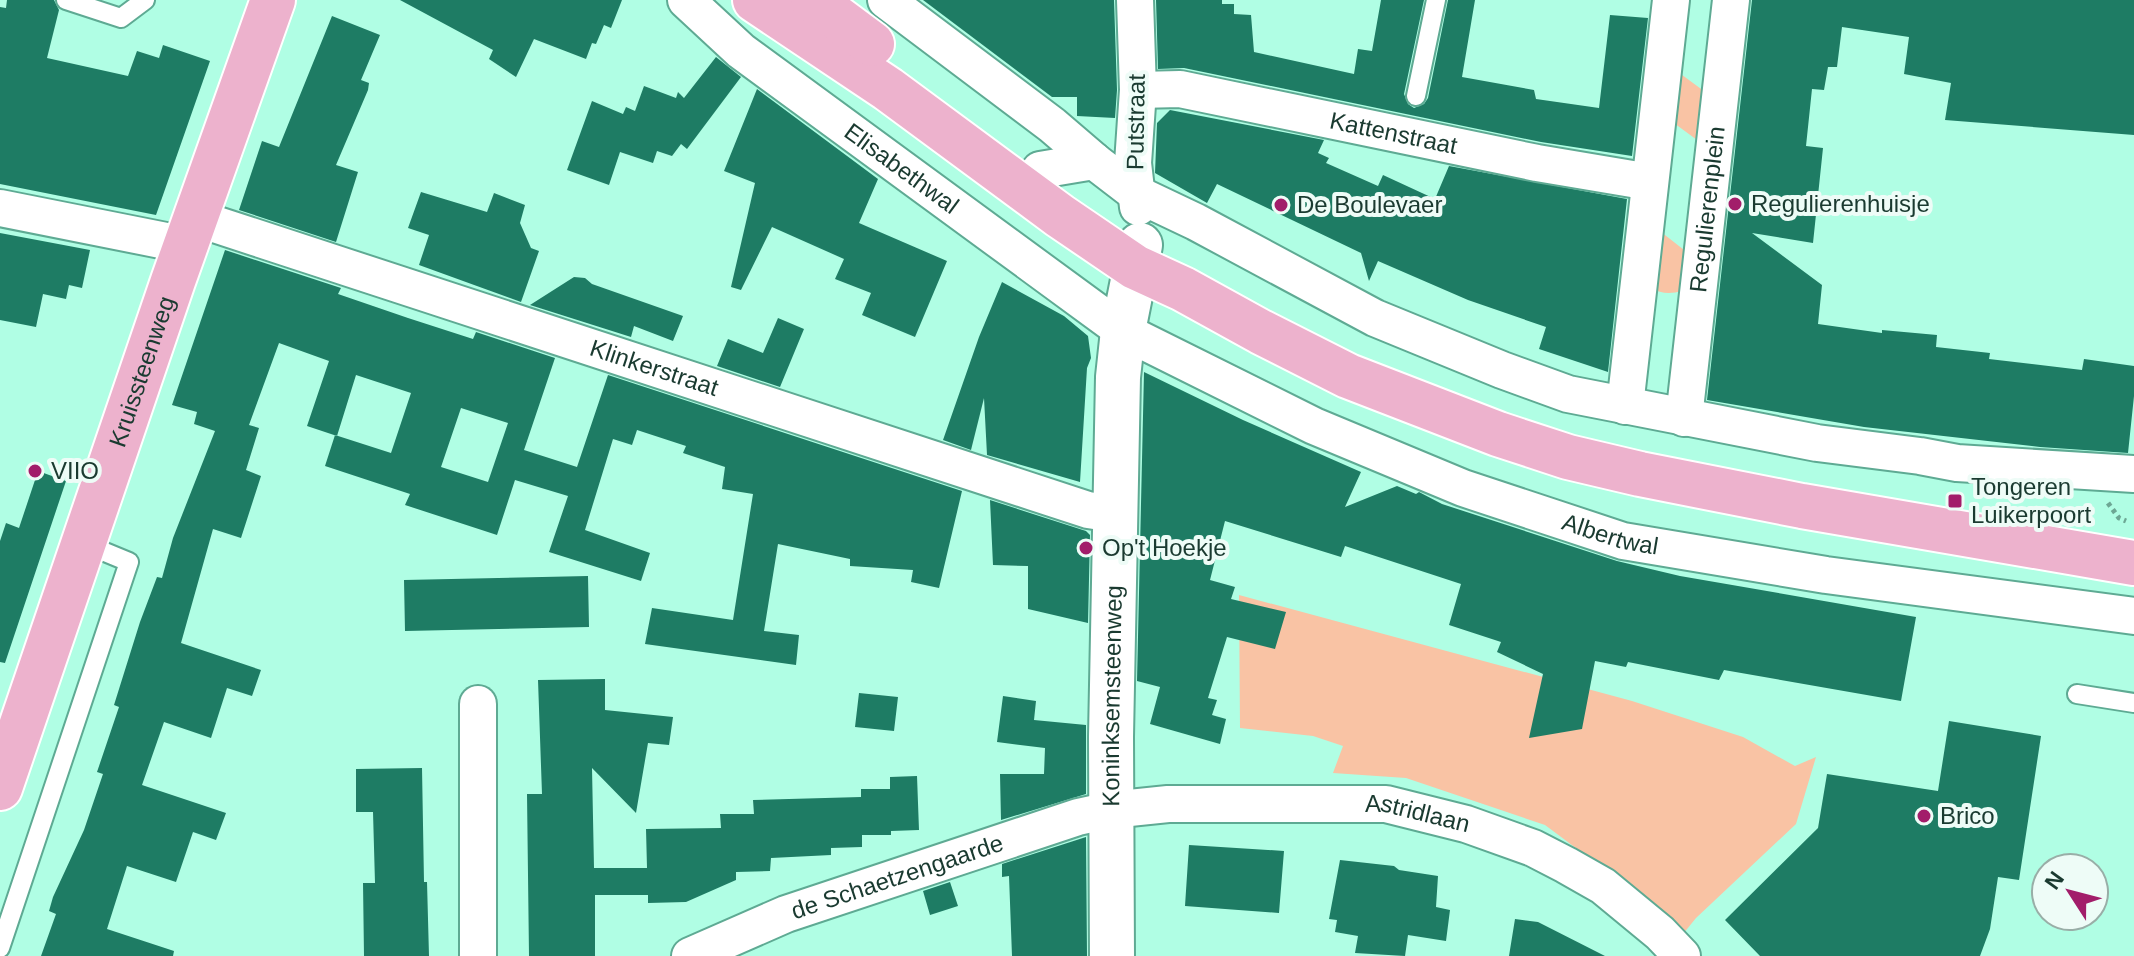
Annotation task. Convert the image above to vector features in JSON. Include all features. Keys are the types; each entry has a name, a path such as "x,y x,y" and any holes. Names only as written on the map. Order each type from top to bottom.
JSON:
{"main road":[{"name":"Kruissteenweg","path":"0,788 273,0"},
{"path":"755,0 888,89 1060,216 1138,256"},
{"path":"813,0 1040,170 1138,256 1183,289 1348,376 1498,434 1568,457 1802,506 2134,563"}],"street":[{"name":"Elisabethwal","path":"686,0 741,51 1123,331"},
{"path":"886,0 1052,125 1137,194 1196,222 1375,318 1568,394 1802,441 1957,463 2134,474"},
{"name":"Putstraat","path":"1135,0 1138,90 1133,163 1138,256"},
{"path":"1625,406 1671,0"},
{"name":"Regulierenplein","path":"1684,418 1731,0"},
{"name":"Kattenstraat","path":"1138,90 1180,89 1408,129 1537,163 1650,182"},
{"path":"1040,170 1094,161"},
{"name":"Klinkerstraat","path":"0,208 191,232 1088,510 1114,514"},
{"name":"Koninksemsteenweg","path":"1112,956 1110,810 1118,377 1123,331 1138,256"},
{"name":"Albertwal","path":"1123,331 1314,426 1463,488 1623,541 1826,575 2134,616"},
{"path":"478,704 478,956"},
{"name":"Astridlaan","path":"1110,810 1168,804 1386,804 1441,818 1533,848 1579,872 1603,886 1660,933 1682,956"},
{"name":"de Schaetzengaarde","path":"690,956 786,914 1078,817 1110,810"}],"lane":[{"path":"66,0 121,18 145,0"},
{"path":"1416,96 1436,0"},
{"path":"0,948 129,562 83,543"},
{"path":"2077,694 2134,703"}],"shaded area":[{"path":"1674,69 1712,97 1708,148 1667,118"},
{"path":"1656,228 1693,257 1682,291 1666,293 1651,288"},
{"path":"1239,595 1632,701 1743,737 1795,766 1816,757 1796,824 1683,934 1545,825 1406,778 1333,773 1343,746 1313,736 1240,728"}],"building":[{"path":"7,0 54,0 59,10 47,58 128,76 137,51 159,58 163,45 210,61 156,215 0,184 0,7 6,8"},
{"path":"400,0 622,0 611,28 604,25 586,59 534,39 516,77 489,59 493,50"},
{"path":"923,0 1114,0 1115,118 1077,116 1077,97 1052,97"},
{"path":"1156,0 1222,0 1222,4 1234,4 1234,14 1251,15 1254,52 1354,74 1358,49 1372,51 1381,0 1424,0 1404,94 1408,104 1414,108 1424,104 1428,98 1448,0 1475,0 1462,77 1534,90 1536,99 1599,108 1610,15 1648,18 1632,156 1541,142 1184,68 1158,69"},
{"path":"1752,0 2134,0 2134,135 1945,120 1951,83 1904,74 1909,37 1842,27 1837,67 1828,67 1824,90 1812,89 1806,146 1823,148 1813,243 1752,233 1822,285 1818,324 1882,333 1882,330 1937,335 1936,347 1990,353 1989,359 2082,370 2084,359 2134,366 2128,453 2040,447 1864,427 1707,400"},
{"path":"332,16 380,35 361,80 369,83 368,90 336,165 358,172 336,242 239,210 262,141 279,147"},
{"path":"716,57 741,77 687,149 681,144 672,156 657,151 653,163 620,152 609,185 567,170 592,101 623,114 626,107 635,111 644,86 676,98 678,92 684,98"},
{"path":"757,89 878,179 859,223 947,261 915,337 862,315 871,293 835,279 844,259 772,227 741,290 731,287 755,183 724,171"},
{"path":"1170,110 1324,140 1318,153 1329,158 1326,163 1378,186 1383,175 1435,199 1449,166 1627,199 1608,372 1539,349 1546,327 1468,300 1378,261 1369,281 1361,253 1217,184 1207,203 1155,173 1157,123"},
{"path":"421,192 487,212 494,193 525,205 520,223 531,248 539,251 521,302 419,265 429,235 408,228"},
{"path":"0,233 90,250 82,288 69,285 66,299 43,294 36,327 0,320"},
{"path":"225,250 341,288 338,294 408,318 473,339 476,332 555,358 524,450 577,467 608,375 962,491 939,588 911,582 913,570 850,566 850,559 778,544 764,631 799,635 796,665 645,644 652,608 733,620 753,494 722,489 725,467 683,453 686,446 637,430 632,445 613,439 585,530 650,553 641,581 549,552 568,496 515,480 497,535 405,505 410,494 325,466 335,435 307,426 329,361 279,343 249,425 259,428 246,470 261,476 241,538 213,529 181,643 261,670 252,696 227,688 211,738 164,722 142,785 226,813 216,840 193,832 176,882 127,866 107,929 174,951 173,956 41,956 56,914 49,911 53,897 84,830 103,774 97,772 119,707 114,705 140,622 157,577 162,578 173,538 215,431 194,424 197,412 172,405","holes":["356,375 411,393 391,453 337,436","461,408 508,423 488,482 441,467"]},
{"path":"574,277 585,278 592,284 683,316 673,341 634,326 631,337 530,305"},
{"path":"1002,282 1064,316 1088,336 1091,358 1087,368 1080,482 987,455 984,398 971,450 943,440"},
{"path":"778,318 804,329 780,387 717,366 728,339 763,353"},
{"path":"1144,372 1361,472 1345,507 1397,486 1416,494 1419,492 1442,504 1617,561 1680,576 1916,617 1901,701 1724,670 1719,680 1628,662 1626,667 1595,661 1582,729 1529,738 1543,674 1497,652 1501,642 1449,625 1461,584 1345,546 1341,557 1225,521 1210,580 1235,587 1231,599 1286,612 1275,649 1227,637 1208,698 1217,700 1212,715 1226,719 1220,744 1150,724 1160,687 1137,681"},
{"path":"38,471 66,481 5,663 0,662 0,541 6,523 19,528"},
{"path":"990,500 1086,531 1090,535 1088,623 1028,609 1028,566 993,565"},
{"path":"588,576 589,627 405,631 404,580"},
{"path":"605,679 605,710 673,717 669,745 648,743 636,813 592,768 594,868 647,868 646,829 721,828 720,814 754,814 753,800 861,797 861,789 890,789 890,777 917,776 919,830 891,831 891,835 862,835 862,847 831,848 831,855 771,858 770,871 736,872 736,880 686,902 648,903 648,895 595,895 595,956 529,956 527,794 542,794 538,680"},
{"path":"859,693 898,697 894,731 855,727"},
{"path":"1003,696 1036,701 1034,720 1086,725 1086,794 1001,820 1000,774 1044,774 1045,748 997,742"},
{"name":"Brico","path":"1949,721 2041,736 2019,880 1998,877 1990,929 1980,956 1760,956 1725,920 1818,828 1827,774 1938,791"},
{"path":"422,768 429,956 364,956 363,883 375,883 373,812 356,812 356,769"},
{"path":"1086,837 1087,956 1012,956 1009,876 1002,877 1002,864"},
{"path":"1189,845 1284,851 1279,913 1185,906"},
{"path":"1340,860 1394,866 1399,870 1438,876 1436,907 1450,910 1446,941 1408,935 1405,956 1355,953 1358,936 1335,932 1337,920 1329,919"},
{"path":"950,882 958,906 930,915 923,891"},
{"path":"1515,919 1538,922 1605,956 1509,956"}],"place":[{"name":"Regulierenhuisje","path":"1735,204"},
{"name":"De Boulevaer","path":"1281,205"},
{"name":"VIIO","path":"35,471"},
{"name":"Tongeren Luikerpoort","path":"1955,501"},
{"name":"Op't Hoekje","path":"1086,548"},
{"name":"Brico","path":"1924,816"}]}
